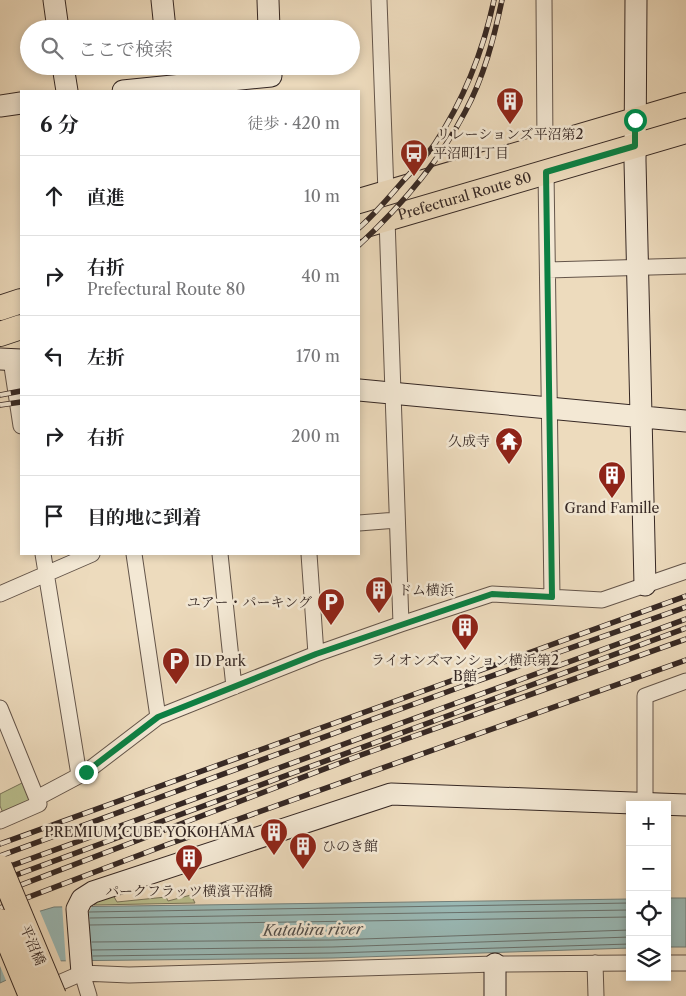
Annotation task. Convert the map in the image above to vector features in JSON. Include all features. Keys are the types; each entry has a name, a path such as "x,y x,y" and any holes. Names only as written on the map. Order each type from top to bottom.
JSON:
{"main road":[{"name":"Prefectural Route 80","path":"360,201 686,105"},
{"name":"Prefectural Route 80","path":"360,227 686,131"},
{"path":"0,308 20,301"},
{"name":"平沼橋","path":"0,867 54,996"},
{"name":"平沼橋","path":"0,921 30,996"}],"street":[{"path":"54,0 57,20"},
{"path":"162,0 164,20"},
{"path":"268,0 269,20"},
{"path":"379,0 386,193"},
{"path":"544,0 545,146"},
{"path":"636,0 635,146 645,585"},
{"path":"64,75 67,90"},
{"path":"128,90 170,81 272,78"},
{"path":"0,106 20,103"},
{"path":"546,172 552,597"},
{"path":"387,219 401,624"},
{"path":"548,270 686,266"},
{"path":"11,360 20,419"},
{"path":"360,390 686,421"},
{"path":"360,522 397,520"},
{"path":"42,555 79,775"},
{"path":"0,594 90,555"},
{"path":"134,555 158,717"},
{"path":"220,555 234,687"},
{"path":"309,555 316,654"},
{"path":"37,798 79,775 158,717 316,654 401,624 492,594 602,600 686,571"},
{"path":"645,801 645,696 686,681"},
{"path":"0,708 39,804 0,821"},
{"path":"89,996 82,973 77,909 82,899 93,892 390,794 626,802"},
{"path":"671,804 686,805"},
{"path":"595,963 596,996"},
{"path":"30,996 82,973 129,975 495,964 626,963"},
{"path":"671,963 686,963"},
{"path":"495,964 495,996"}],"green space":[{"path":"24,782 32,801 4,815 0,806 0,794"},
{"path":"113,895 117,902 166,897 168,901 191,895 195,903 94,905 95,902"}],"water":[{"path":"671,898 686,898 686,947 671,947"},
{"name":"Katabira river","path":"626,899 626,948 332,958 47,961 0,983 0,923 54,907"}],"pier":[{"path":"62,904 93,904 89,912 91,958 93,963 66,964"},
{"path":"39,909 62,964 47,964 7,983 0,966 0,920"}],"railway":[{"path":"360,227 382,205 434,145 454,111 471,76 494,0"},
{"path":"360,244 390,215 418,183 455,130 472,99 483,71 502,0"},
{"path":"0,395 20,391"},
{"path":"0,405 20,402"},
{"path":"0,844 686,596"},
{"path":"0,856 455,689 686,607"},
{"path":"0,870 686,619"},
{"path":"0,881 686,628"},
{"path":"0,893 361,755 686,639"},
{"path":"0,908 166,845 686,660"}],"place":[{"name":"リレーションズ平沼第2","path":"510,125"},
{"name":"平沼町1丁目","path":"414,177"},
{"name":"久成寺","path":"509,465"},
{"name":"Grand Famille","path":"612,499"},
{"name":"ドム横浜","path":"379,614"},
{"name":"ユアー・パーキング","path":"331,626"},
{"name":"ライオンズマンション横浜第2 B館","path":"465,651"},
{"name":"ID Park","path":"176,685"},
{"name":"PREMIUM CUBE YOKOHAMA","path":"274,856"},
{"name":"ひのき館","path":"303,870"},
{"name":"パークフラッツ横濱平沼橋","path":"189,882"}],"route":[{"path":"86,772 158,717 316,654 492,594 552,597 546,172 635,146 635,120"}]}
